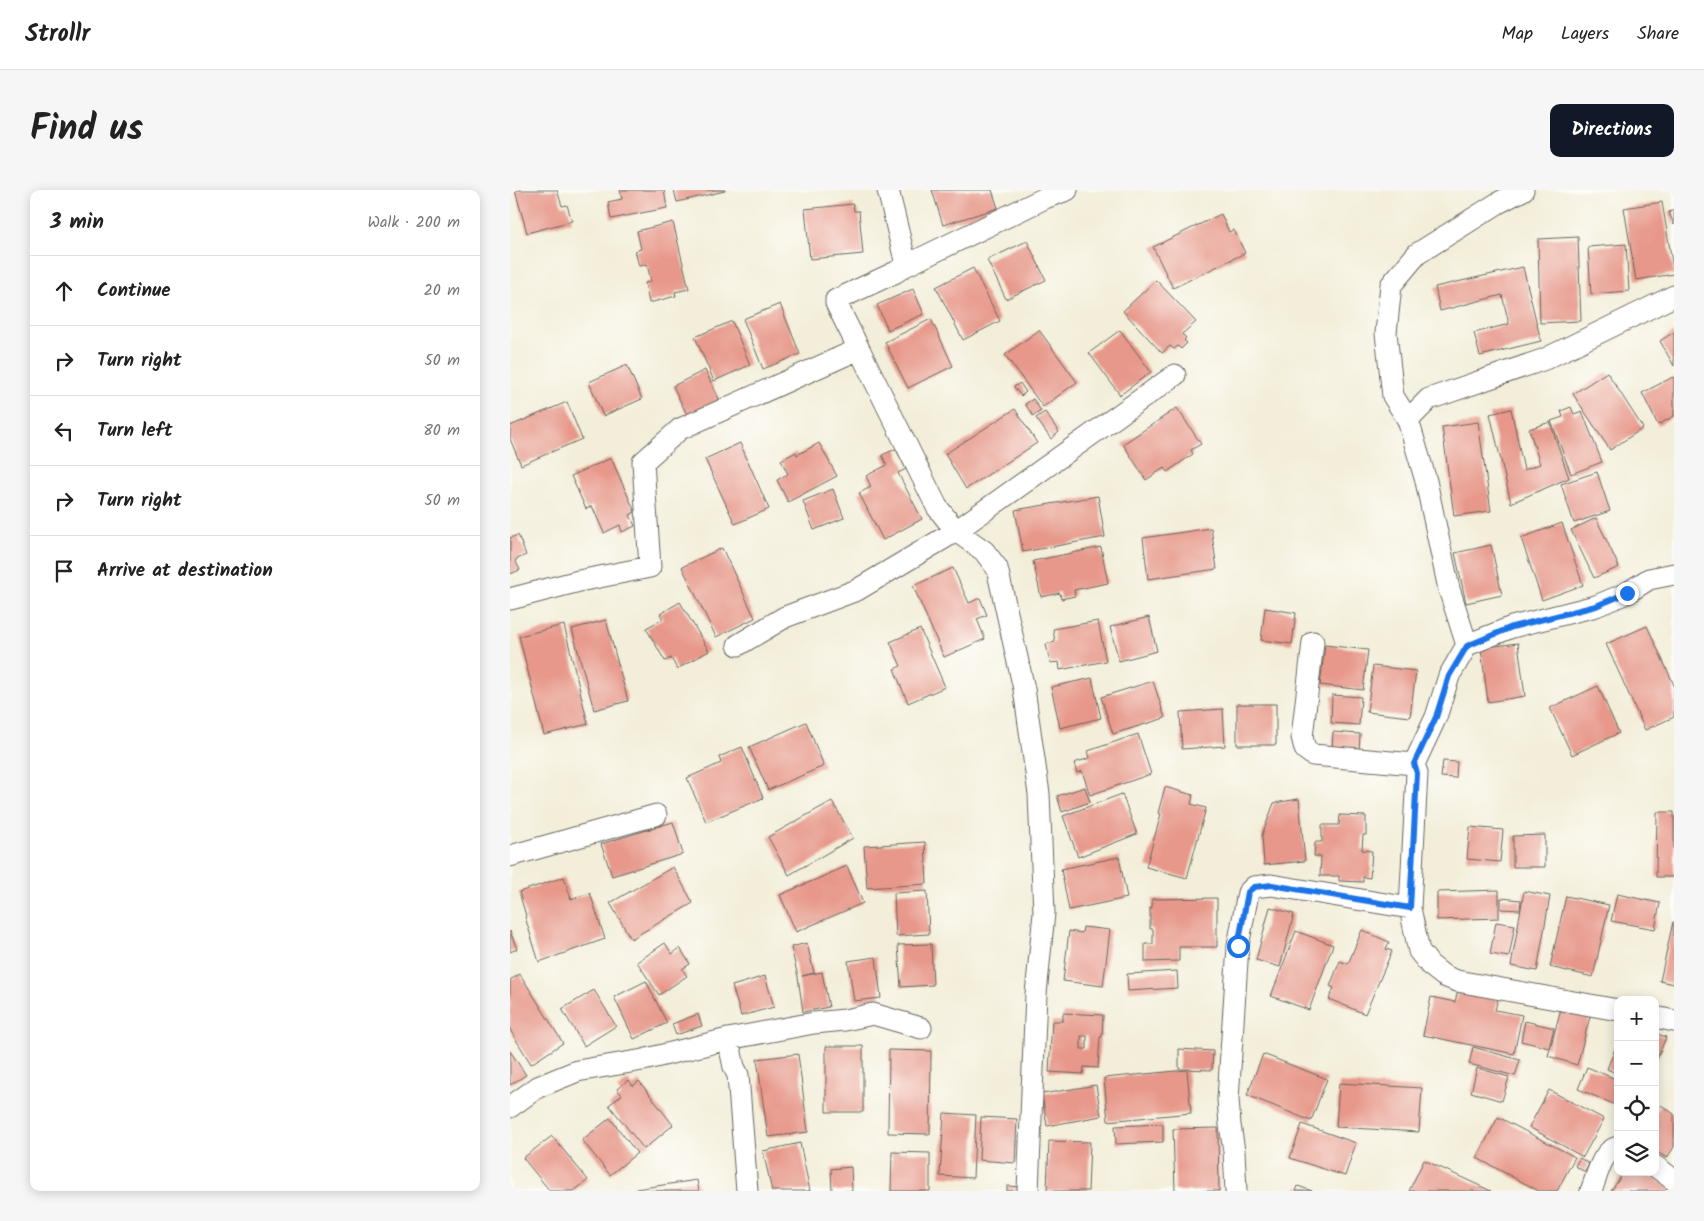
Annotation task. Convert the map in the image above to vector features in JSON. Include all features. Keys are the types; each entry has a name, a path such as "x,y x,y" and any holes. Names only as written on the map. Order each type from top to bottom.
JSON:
{"street":[{"path":"888,190 905,260 903,267"},
{"path":"1028,1191 1036,994 1044,913 1040,794 1024,689 997,568 984,551 956,531 937,507 836,300 1044,198 1066,190"},
{"path":"1467,646 1449,589 1426,481 1408,420 1393,396 1386,333 1391,285 1417,254 1498,203 1523,190"},
{"path":"1408,420 1430,400 1544,359 1674,296"},
{"path":"510,600 579,581 650,567 642,462 680,429 859,349"},
{"path":"738,645 785,617 857,590 956,531 1175,375"},
{"path":"1614,1009 1456,981 1444,976 1430,965 1420,951 1410,908 1417,773 1414,764 1436,717 1449,676 1467,646 1512,627 1596,606 1627,593 1650,579 1674,574"},
{"path":"1314,642 1302,738 1306,750 1313,755 1414,764"},
{"path":"510,856 656,815"},
{"path":"1236,1191 1228,1099 1238,946 1248,892 1254,887 1272,885 1410,908"},
{"path":"510,1107 538,1087 577,1072 643,1060 728,1039 873,1014 921,1028"},
{"path":"1659,1018 1674,1022"},
{"path":"728,1039 734,1067 738,1075 747,1191"},
{"path":"1591,1191 1605,1156 1610,1149 1614,1148"},
{"path":"1659,1169 1674,1180"}],"building":[{"path":"515,190 557,190 562,206 567,205 572,221 527,233"},
{"path":"620,190 664,190 667,208 611,219 608,202 622,199"},
{"path":"674,190 725,190 725,191 677,202"},
{"path":"932,190 992,190 998,208 943,225"},
{"path":"1662,202 1674,274 1636,280 1624,208"},
{"path":"853,204 854,211 859,211 863,254 810,259 805,209"},
{"path":"1674,210 1674,225 1669,212"},
{"path":"1221,214 1229,232 1234,230 1245,253 1173,288 1153,247"},
{"path":"673,222 689,289 675,292 676,296 649,303 645,283 651,281 647,264 639,266 635,251 641,249 637,231"},
{"path":"1578,237 1581,321 1540,323 1538,239"},
{"path":"1027,241 1046,280 1006,299 987,260"},
{"path":"1626,244 1629,291 1591,294 1588,247"},
{"path":"1523,267 1541,341 1480,356 1474,333 1509,324 1502,295 1440,311 1435,287"},
{"path":"973,268 1000,321 963,340 936,287"},
{"path":"1156,280 1196,322 1182,334 1186,338 1184,340 1187,343 1181,349 1178,346 1174,349 1170,346 1162,353 1123,311"},
{"path":"913,289 924,314 888,330 877,305"},
{"path":"780,304 800,354 763,369 743,319"},
{"path":"931,319 953,366 908,388 885,342"},
{"path":"732,321 750,365 714,381 695,337"},
{"path":"1039,330 1077,382 1043,407 1005,355"},
{"path":"1120,330 1151,372 1120,395 1089,353"},
{"path":"1674,332 1674,366 1660,341"},
{"path":"627,365 642,399 603,416 589,382"},
{"path":"705,370 720,401 688,417 673,386"},
{"path":"1607,372 1643,428 1610,450 1573,394"},
{"path":"1673,377 1674,416 1658,425 1642,393"},
{"path":"1020,383 1026,392 1021,396 1014,387"},
{"path":"1033,399 1041,411 1033,416 1025,404"},
{"path":"567,402 582,439 521,465 510,439 510,426"},
{"path":"1571,407 1574,414 1582,411 1602,462 1571,474 1551,421 1563,417 1561,411"},
{"path":"1177,408 1201,444 1191,450 1193,454 1167,472 1164,468 1146,480 1123,444"},
{"path":"1015,409 1037,443 966,489 945,454"},
{"path":"1511,409 1524,470 1540,464 1529,429 1550,422 1569,478 1511,503 1490,414"},
{"path":"1045,412 1059,432 1051,439 1036,418"},
{"path":"1478,422 1491,511 1454,516 1442,427"},
{"path":"740,443 769,509 735,524 705,459"},
{"path":"819,443 837,476 788,502 777,480 788,474 781,460 796,452 797,455"},
{"path":"896,449 906,469 898,473 922,519 883,540 859,493 871,487 866,476 887,465 882,455"},
{"path":"611,458 635,512 630,515 635,526 622,532 620,525 604,533 592,506 586,509 571,476"},
{"path":"1597,472 1610,511 1574,523 1561,484"},
{"path":"833,489 844,518 814,530 803,501"},
{"path":"1098,496 1105,537 1023,552 1015,510"},
{"path":"1596,518 1619,567 1594,578 1571,530"},
{"path":"1562,523 1583,585 1542,600 1521,538"},
{"path":"1211,528 1217,569 1148,579 1143,538"},
{"path":"518,535 526,555 515,560 520,570 510,574 510,538"},
{"path":"1491,545 1502,595 1466,603 1455,553"},
{"path":"1101,547 1108,583 1074,590 1075,596 1061,599 1060,593 1041,597 1033,561"},
{"path":"722,548 755,618 716,637 682,567"},
{"path":"953,568 969,603 980,598 987,615 977,619 985,639 944,657 913,586"},
{"path":"680,602 709,651 677,669 671,658 665,661 646,628 663,619 660,614"},
{"path":"1265,608 1296,613 1292,644 1261,640"},
{"path":"1149,617 1157,651 1119,661 1110,627"},
{"path":"606,620 628,701 594,710 572,629"},
{"path":"1098,621 1106,661 1060,670 1059,662 1050,663 1046,644 1055,642 1053,629"},
{"path":"564,625 588,724 544,735 519,636"},
{"path":"1647,626 1674,685 1674,717 1645,730 1606,644"},
{"path":"920,629 945,687 908,703 894,669 901,666 890,642"},
{"path":"1518,643 1525,696 1488,702 1481,648"},
{"path":"1325,645 1368,650 1363,690 1320,685"},
{"path":"1373,666 1416,671 1410,717 1367,712"},
{"path":"1092,678 1101,718 1060,728 1051,687"},
{"path":"1153,681 1165,718 1113,734 1101,697"},
{"path":"1598,686 1619,733 1572,755 1550,708"},
{"path":"1332,695 1361,697 1359,725 1331,723"},
{"path":"1237,704 1276,704 1276,745 1237,745"},
{"path":"1223,709 1225,746 1182,749 1180,712"},
{"path":"806,722 824,766 768,790 749,747"},
{"path":"1333,732 1360,734 1359,753 1332,751"},
{"path":"1138,734 1151,774 1090,795 1082,771 1077,773 1074,763 1090,758 1088,751"},
{"path":"742,747 763,798 706,822 687,778 721,763 719,757"},
{"path":"1443,761 1457,762 1456,778 1441,777"},
{"path":"1085,787 1090,802 1062,812 1057,796"},
{"path":"1165,787 1193,795 1191,804 1206,808 1187,878 1146,867 1161,814 1158,813"},
{"path":"1122,794 1137,834 1078,857 1063,816"},
{"path":"1299,799 1305,861 1264,865 1262,835 1274,803"},
{"path":"832,801 853,838 789,875 768,837"},
{"path":"1657,812 1674,812 1674,877 1656,877"},
{"path":"1340,815 1366,816 1366,835 1363,835 1362,850 1372,851 1370,878 1363,877 1363,882 1339,881 1339,876 1320,876 1321,856 1314,856 1315,842 1322,842 1322,825 1339,825"},
{"path":"673,822 683,854 612,876 601,844"},
{"path":"1470,827 1503,830 1500,862 1467,859"},
{"path":"1545,835 1545,867 1513,867 1513,836"},
{"path":"925,842 927,884 867,888 864,846"},
{"path":"1119,857 1127,898 1069,910 1061,869"},
{"path":"847,866 863,903 796,932 780,895"},
{"path":"673,867 693,903 631,939 610,903"},
{"path":"564,877 571,899 590,893 605,939 539,962 519,892"},
{"path":"1499,890 1499,918 1437,920 1437,892"},
{"path":"927,891 929,934 896,936 894,893"},
{"path":"1524,891 1550,896 1537,971 1511,966"},
{"path":"1617,894 1660,903 1655,929 1611,921"},
{"path":"1566,896 1609,905 1593,977 1550,967"},
{"path":"1217,898 1217,947 1179,947 1179,961 1145,962 1145,944 1153,944 1153,929 1150,929 1152,899"},
{"path":"1501,898 1521,900 1520,910 1501,909"},
{"path":"1270,907 1294,914 1280,967 1256,960"},
{"path":"1496,922 1515,925 1509,957 1490,954"},
{"path":"1674,922 1674,984 1660,981"},
{"path":"1083,927 1110,930 1103,986 1063,981 1069,931 1082,933"},
{"path":"1362,930 1389,942 1386,949 1392,951 1365,1014 1329,999 1334,988 1330,986 1340,961 1348,964"},
{"path":"510,931 517,949 510,952"},
{"path":"1296,931 1333,945 1309,1010 1271,996"},
{"path":"665,943 672,954 680,948 690,964 682,969 687,976 659,995 637,962"},
{"path":"807,943 814,973 802,976 822,972 829,1007 803,1012 791,947"},
{"path":"931,944 933,985 901,987 898,945"},
{"path":"876,957 881,998 854,1001 848,961"},
{"path":"1177,971 1178,988 1128,991 1127,974"},
{"path":"520,974 563,1043 531,1064 510,1030 510,980"},
{"path":"765,976 774,1007 741,1016 732,986"},
{"path":"646,981 667,1023 634,1039 614,997"},
{"path":"594,990 616,1026 584,1046 562,1009"},
{"path":"1458,990 1498,999 1495,1010 1522,1015 1514,1054 1423,1035 1431,997 1455,1002"},
{"path":"1562,1005 1591,1013 1577,1065 1548,1056"},
{"path":"1063,1013 1103,1015 1098,1068 1084,1067 1083,1074 1049,1072 1052,1021 1063,1021","holes":["1081,1036 1087,1036 1087,1049 1081,1049"]},
{"path":"698,1014 702,1026 676,1035 672,1024"},
{"path":"1525,1021 1554,1028 1549,1048 1521,1041"},
{"path":"1659,1034 1666,1037 1659,1054"},
{"path":"826,1046 863,1046 863,1112 826,1112"},
{"path":"1473,1047 1520,1060 1515,1076 1469,1064"},
{"path":"1179,1049 1213,1051 1212,1070 1179,1069"},
{"path":"889,1050 931,1051 930,1134 888,1133"},
{"path":"510,1051 526,1075 510,1085"},
{"path":"1614,1051 1614,1072 1607,1069"},
{"path":"798,1054 808,1132 768,1137 757,1059"},
{"path":"1263,1054 1327,1079 1311,1121 1247,1095"},
{"path":"1587,1067 1614,1078 1614,1104 1578,1089"},
{"path":"1477,1068 1509,1077 1502,1101 1471,1092"},
{"path":"1187,1070 1191,1113 1108,1121 1104,1078"},
{"path":"628,1080 633,1086 639,1081 673,1125 644,1149 609,1105 622,1095 617,1089"},
{"path":"1339,1083 1422,1088 1419,1132 1336,1127"},
{"path":"1096,1085 1101,1116 1047,1126 1042,1094"},
{"path":"1549,1090 1604,1119 1583,1157 1529,1127"},
{"path":"1661,1105 1674,1114 1674,1147 1667,1158 1659,1153 1659,1108"},
{"path":"944,1113 976,1115 973,1178 940,1176"},
{"path":"981,1117 1017,1119 1015,1163 979,1160"},
{"path":"1498,1117 1575,1157 1557,1191 1539,1191 1477,1158"},
{"path":"610,1118 637,1153 610,1175 582,1140"},
{"path":"1163,1124 1163,1142 1116,1144 1115,1126"},
{"path":"1302,1124 1356,1143 1345,1176 1290,1158"},
{"path":"1218,1128 1219,1191 1175,1191 1173,1129"},
{"path":"552,1136 588,1180 574,1191 550,1191 523,1158"},
{"path":"1049,1141 1090,1142 1088,1191 1047,1191"},
{"path":"800,1143 810,1191 772,1191 763,1151"},
{"path":"892,1152 930,1153 930,1191 891,1191"},
{"path":"1580,1158 1589,1164 1585,1172 1575,1166"},
{"path":"1424,1160 1491,1191 1409,1191"},
{"path":"851,1167 852,1191 832,1191 831,1169"},
{"path":"1621,1176 1652,1176 1673,1191 1611,1191"},
{"path":"697,1180 699,1191 636,1191 636,1189"},
{"path":"1007,1186 1023,1187 1023,1191 1007,1191"},
{"path":"1298,1186 1312,1191 1296,1191"}],"route":[{"path":"1238,946 1244,905 1248,892 1254,887 1263,885 1410,908 1417,773 1414,764 1436,717 1449,676 1467,646 1512,627 1596,606 1627,593"}]}
